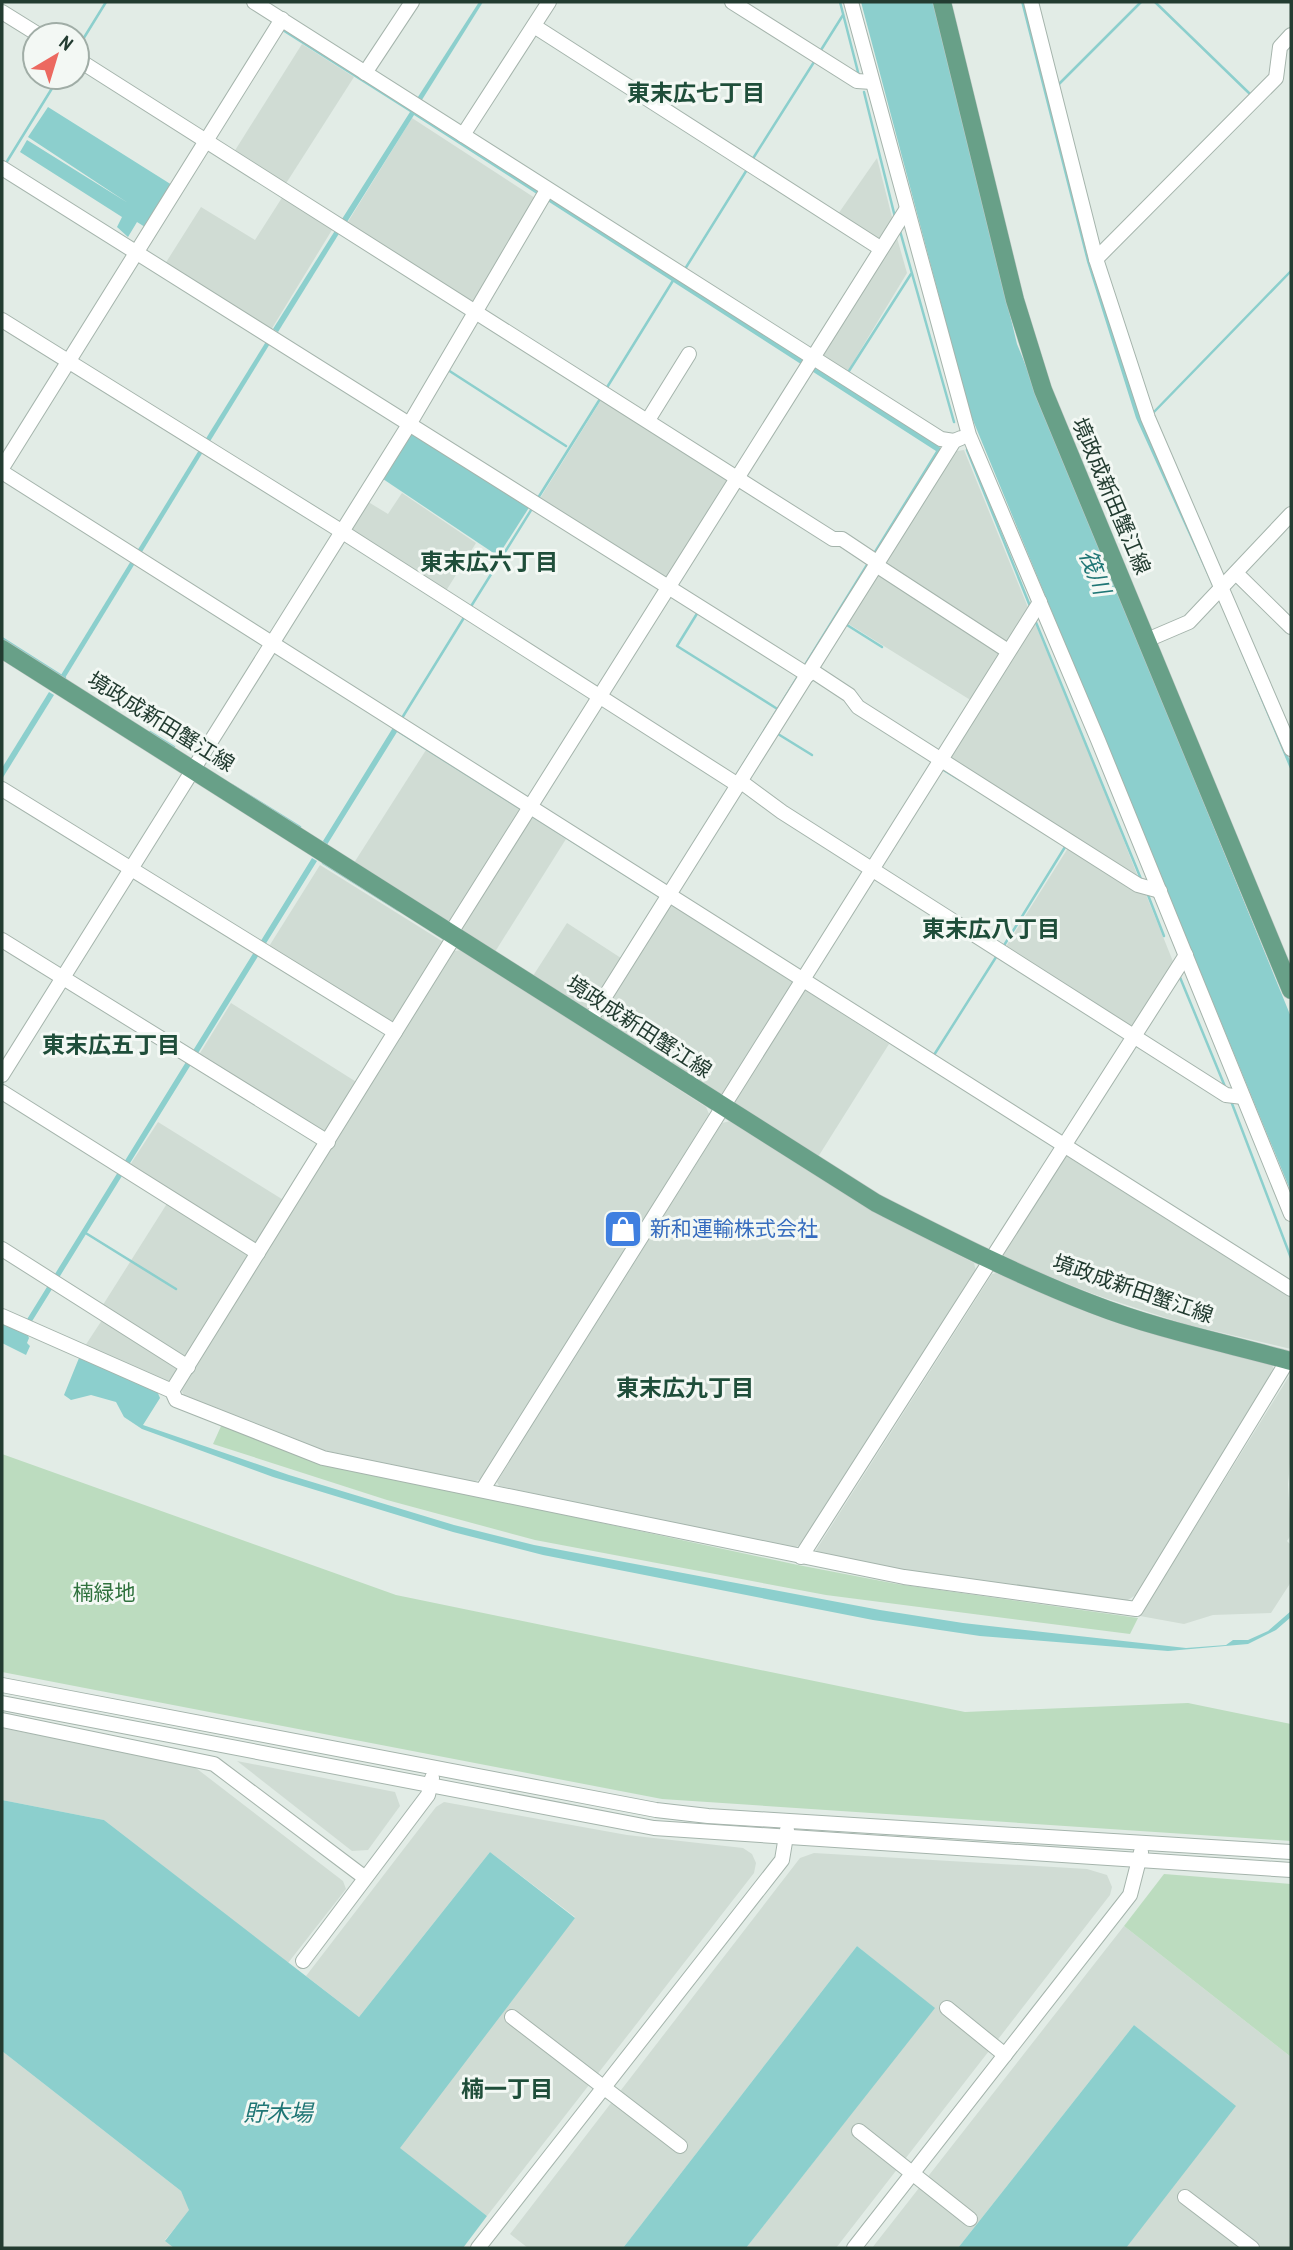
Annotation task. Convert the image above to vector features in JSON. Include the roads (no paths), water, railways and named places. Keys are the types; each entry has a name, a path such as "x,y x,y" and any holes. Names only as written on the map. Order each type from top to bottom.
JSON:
{"main road":[{"name":"境政成新田蟹江線","path":"942,2 1028,345 1043,390 1287,965 1291,990"},
{"name":"境政成新田蟹江線","path":"2,649 876,1203 990,1261 1094,1305 1183,1333 1290,1360"}],"street":[{"path":"254,2 463,135 545,194 809,362 941,439 954,441 969,435"},
{"path":"365,73 412,2"},
{"path":"463,135 549,2"},
{"path":"732,2 857,81 872,82"},
{"path":"851,2 969,435 1291,1213"},
{"path":"1031,2 1046,78 1096,259 1148,418 1218,591 1291,749"},
{"path":"2,12 21,24"},
{"path":"282,19 136,250 2,470 529,810 670,895 1291,1289"},
{"path":"534,26 880,248"},
{"path":"1096,259 1276,78 1280,47 1291,35"},
{"path":"91,68 833,538 842,539 1008,651"},
{"path":"2,167 806,672 849,695 858,707 1138,885 1160,891"},
{"path":"2,1075 410,423 545,194"},
{"path":"172,1391 328,1142 599,697 906,210"},
{"path":"2,320 341,531 1226,1095 1243,1097"},
{"path":"648,420 689,354"},
{"path":"589,1023 875,561 954,441"},
{"path":"1147,640 1189,622 1291,514"},
{"path":"1236,573 1291,627"},
{"path":"483,1489 1040,602"},
{"path":"2,789 395,1032"},
{"path":"2,940 328,1142"},
{"path":"801,1557 1186,955"},
{"path":"2,1092 258,1253"},
{"path":"2,1249 188,1367"},
{"path":"2,1317 172,1391 176,1400 323,1458 904,1577 1136,1609 1290,1360"},
{"path":"2,1685 656,1810 788,1821 1291,1852"},
{"path":"2,1703 654,1828 785,1839 1291,1870"},
{"path":"2,1720 214,1764 364,1877"},
{"path":"303,1961 428,1795 434,1769"},
{"path":"478,2248 782,1860 788,1821"},
{"path":"854,2248 1130,1895 1143,1844"},
{"path":"947,2008 1005,2055"},
{"path":"512,2017 680,2146"},
{"path":"859,2131 970,2219"},
{"path":"1185,2197 1252,2248"}],"water":[{"path":"479,2 483,2 420,103 416,100"},
{"name":"筏川","path":"861,2 935,2 1017,344 1291,1017 1291,1192 970,413"},
{"path":"1021,2 1024,2 1089,262 1136,402 1291,763 1291,771 1221,605 1136,418 1087,262"},
{"path":"281,25 935,442 943,451 666,887 936,451 414,115 347,222 342,219 410,112 279,29"},
{"path":"48,107 172,185 145,227 137,222 128,237 117,227 122,217 20,152 27,140 128,203 28,137"},
{"path":"336,229 340,232 278,332 273,329"},
{"path":"267,340 271,342 209,443 205,440"},
{"path":"412,432 530,506 498,556 383,479"},
{"path":"199,450 203,452 65,678 61,675"},
{"path":"49,692 54,695 2,779 2,768"},
{"path":"394,726 664,897 663,900 397,732 325,848 323,841"},
{"path":"312,858 317,861 26,1331 29,1338 27,1343 30,1346 26,1355 2,1343 2,1323 21,1329"},
{"path":"79,1358 157,1391 160,1398 143,1425 289,1475 454,1525 534,1545 880,1610 963,1623 1186,1648 1226,1645 1233,1640 1248,1640 1268,1631 1291,1611 1291,1617 1276,1630 1248,1644 1168,1651 980,1636 873,1620 543,1555 453,1532 273,1477 142,1429 124,1417 116,1402 91,1395 71,1400 64,1395"},
{"name":"貯木場","path":"2,1800 104,1820 359,2017 490,1852 575,1918 400,2148 487,2216 463,2248 174,2248 165,2241 189,2210 181,2191 2,2051"},
{"path":"857,1946 935,2008 746,2248 623,2248"},
{"path":"1134,2025 1236,2106 1126,2248 958,2248"}],"waterway":[{"path":"91,26 106,2"},
{"path":"840,2 859,76"},
{"path":"1058,85 1141,2"},
{"path":"1155,2 1250,94"},
{"path":"821,50 843,15"},
{"path":"752,160 814,62"},
{"path":"6,163 50,91"},
{"path":"864,92 895,217"},
{"path":"685,269 748,168"},
{"path":"900,231 954,422"},
{"path":"1152,414 1291,271"},
{"path":"847,374 911,274"},
{"path":"606,389 674,279"},
{"path":"448,370 566,446"},
{"path":"538,498 600,399"},
{"path":"967,450 1030,606"},
{"path":"470,608 533,507"},
{"path":"698,612 677,646 779,710"},
{"path":"402,718 465,616"},
{"path":"1035,620 1141,879"},
{"path":"847,625 882,647"},
{"path":"2,638 65,678"},
{"path":"150,732 174,747"},
{"path":"778,734 812,755"},
{"path":"942,769 960,780"},
{"path":"232,785 300,827"},
{"path":"1003,947 1065,847"},
{"path":"323,863 398,910"},
{"path":"1148,895 1164,936"},
{"path":"934,1055 998,954"},
{"path":"1179,975 1226,1089"},
{"path":"1231,1101 1291,1258"},
{"path":"84,1232 176,1289"}],"place":[{"name":"新和運輸株式会社","path":"623,1229"}],"district":[{"name":"東末広七丁目","path":"696,93"},
{"name":"東末広六丁目","path":"489,562"},
{"name":"東末広八丁目","path":"991,929"},
{"name":"東末広五丁目","path":"111,1045"},
{"name":"東末広九丁目","path":"685,1388"},
{"name":"楠一丁目","path":"507,2089"}],"park label":[{"name":"楠緑地","path":"104,1593"}]}
